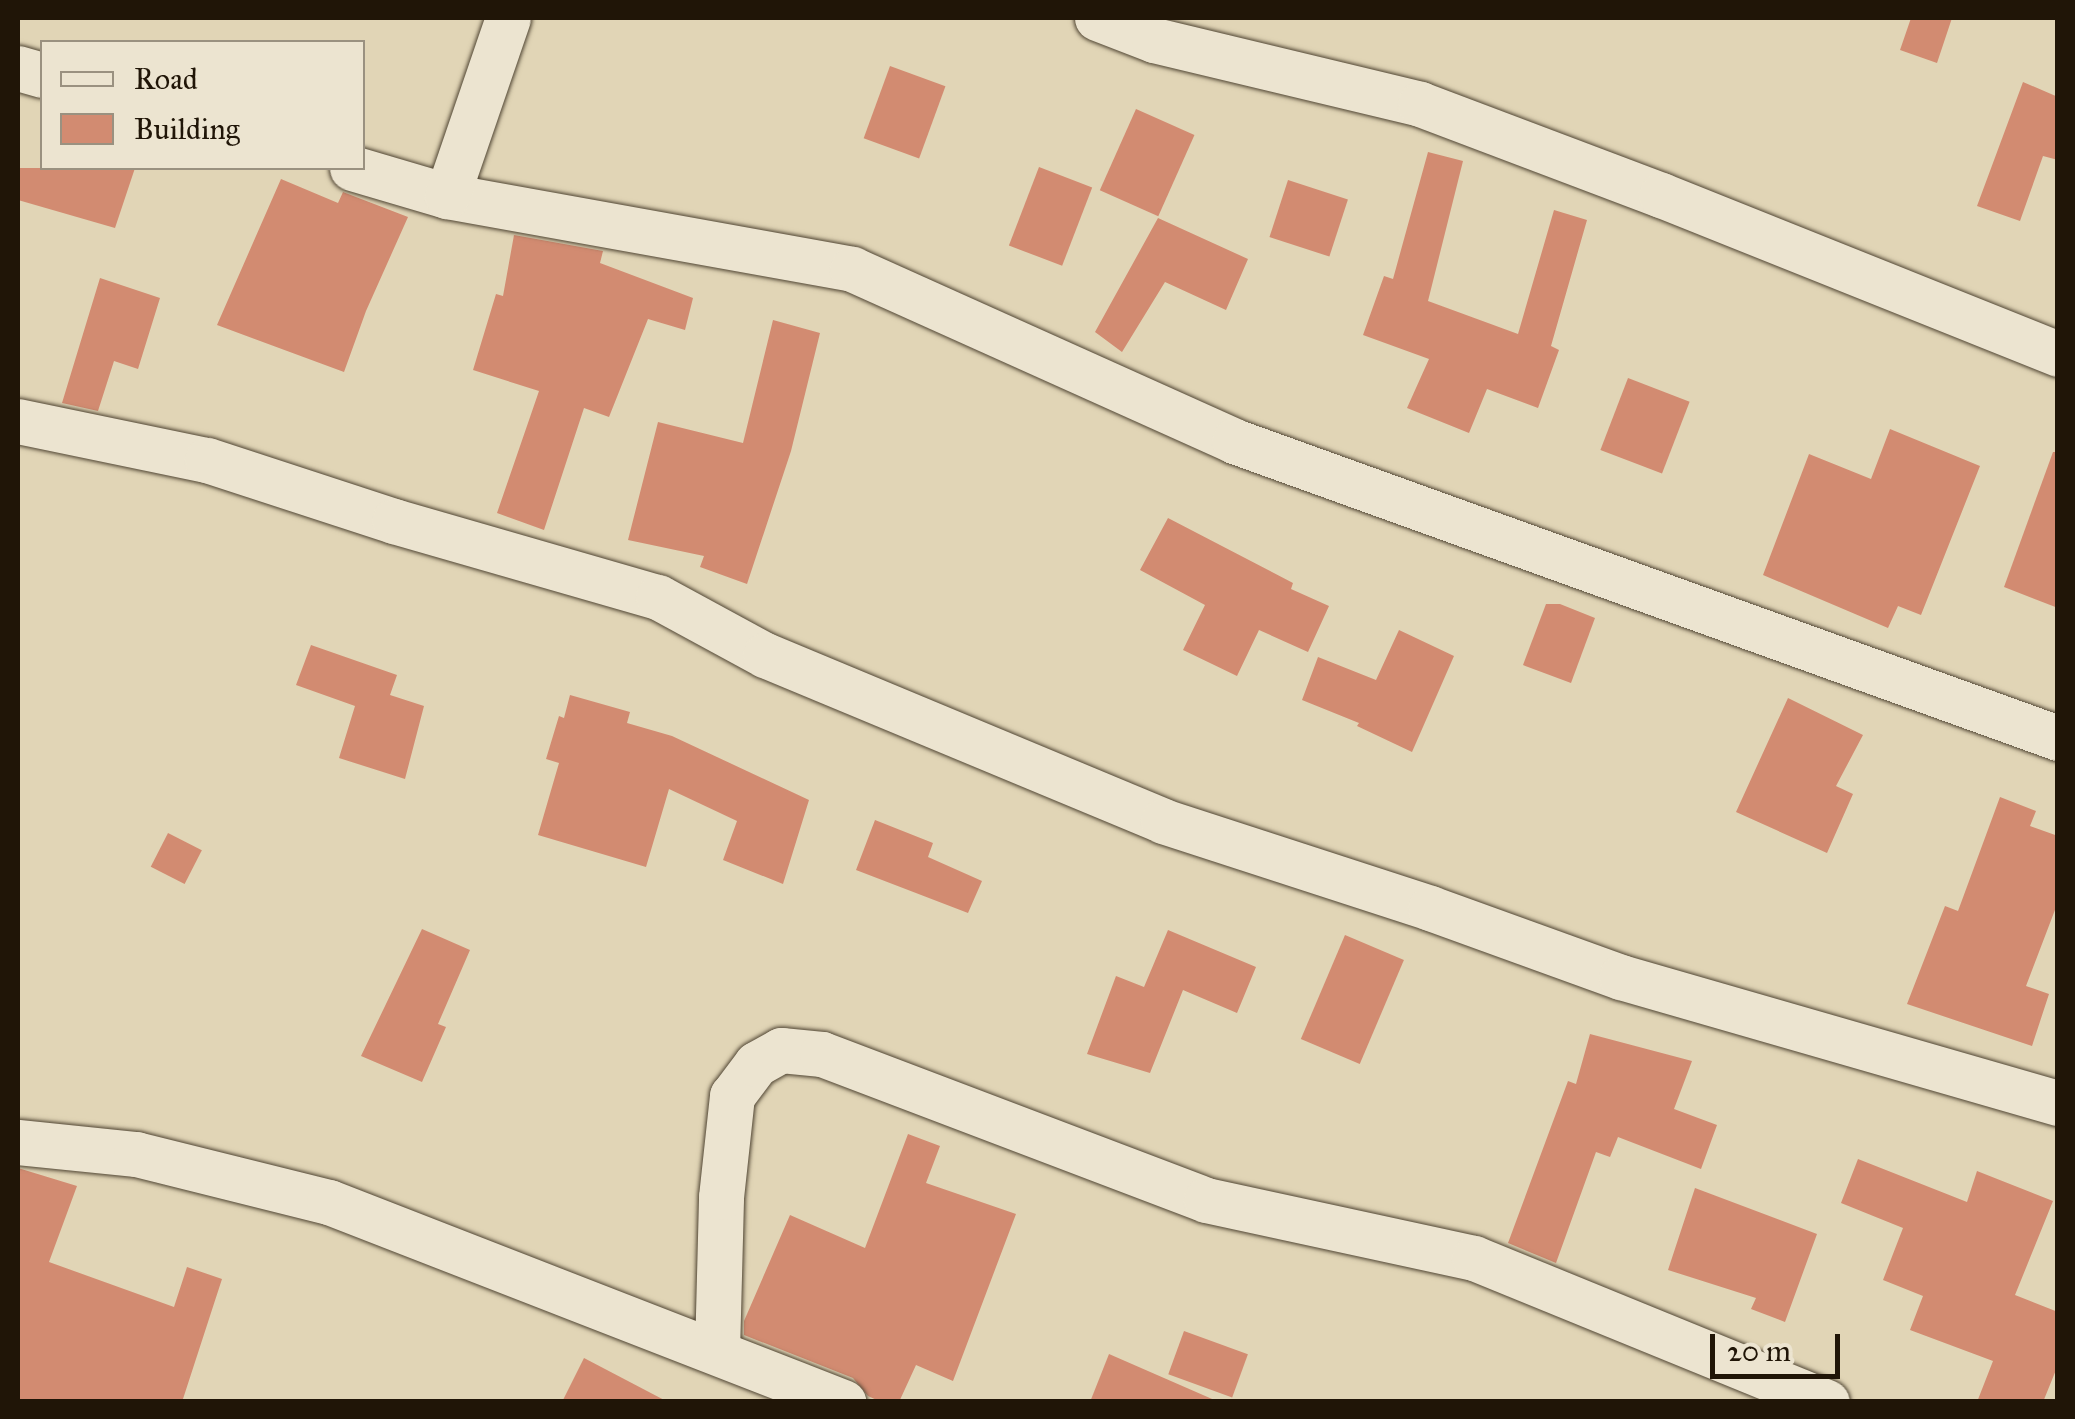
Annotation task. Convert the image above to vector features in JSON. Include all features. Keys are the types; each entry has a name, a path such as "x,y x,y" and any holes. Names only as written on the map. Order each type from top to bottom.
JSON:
{"street":[{"path":"447,196 508,18"},
{"path":"1097,18 1154,40 1420,104 1661,195 2058,354"},
{"path":"359,170 447,196 852,269 1234,441 2058,738"},
{"path":"18,421 207,460 394,521 658,596 765,656 1163,820 1430,908 1621,977 2058,1103"},
{"path":"717,1352 721,1197 732,1096 756,1064 781,1050 822,1054 1206,1200 1474,1258 1827,1402"},
{"path":"18,1142 136,1154 329,1202 717,1352 772,1389 843,1402"}],"building":[{"path":"1911,18 1952,18 1937,63 1900,50"},
{"path":"890,66 945,86 919,159 864,138"},
{"path":"2023,82 2058,97 2058,160 2043,156 2020,221 1977,206"},
{"path":"1136,109 1194,135 1158,216 1100,190"},
{"path":"1428,152 1463,161 1428,301 1518,334 1554,210 1587,220 1551,346 1559,350 1538,408 1487,389 1469,433 1407,408 1429,359 1363,335 1384,276 1393,279"},
{"path":"1039,167 1092,187 1062,266 1009,245"},
{"path":"18,168 134,170 115,228 18,200"},
{"path":"281,179 338,203 343,192 408,217 344,372 217,325"},
{"path":"1288,180 1348,199 1329,257 1269,237"},
{"path":"1158,218 1248,259 1226,310 1165,282 1122,352 1095,332"},
{"path":"514,235 603,251 600,263 693,298 685,330 648,319 609,417 584,408 544,530 497,513 539,391 473,370 496,294 503,296"},
{"path":"100,278 160,298 138,369 114,361 98,411 62,403"},
{"path":"773,320 820,333 791,451 747,584 700,567 704,556 628,540 658,422 743,443"},
{"path":"1628,378 1690,402 1662,474 1600,450"},
{"path":"1890,429 1980,466 1921,615 1898,606 1888,628 1763,575 1809,454 1871,479"},
{"path":"2053,452 2058,452 2058,608 2004,587"},
{"path":"1168,518 1293,583 1291,589 1329,606 1308,652 1259,630 1237,676 1183,650 1205,605 1140,570"},
{"path":"1546,604 1560,604 1595,618 1571,683 1523,665"},
{"path":"1399,630 1454,656 1412,752 1357,726 1359,723 1302,700 1318,657 1376,680"},
{"path":"311,645 397,675 390,695 424,706 405,779 339,758 355,706 296,685"},
{"path":"570,695 630,712 627,723 672,736 809,800 783,884 723,860 737,821 669,789 646,867 538,835 559,763 546,759"},
{"path":"1788,698 1863,735 1836,786 1853,794 1827,853 1736,812"},
{"path":"2000,797 2036,811 2030,826 2058,836 2058,902 2026,986 2049,994 2032,1046 1907,1004 1945,906 1958,911"},
{"path":"875,820 933,843 928,857 982,881 968,913 856,870"},
{"path":"168,833 202,850 185,884 151,867"},
{"path":"422,929 470,950 438,1024 446,1027 422,1082 361,1056"},
{"path":"1168,930 1256,967 1237,1013 1183,990 1150,1073 1087,1054 1116,976 1144,987"},
{"path":"1345,935 1404,960 1360,1064 1301,1039"},
{"path":"1590,1034 1692,1061 1674,1109 1717,1125 1701,1169 1618,1137 1610,1157 1596,1152 1556,1263 1508,1243 1568,1081 1576,1084"},
{"path":"908,1134 940,1146 926,1183 1016,1214 953,1381 916,1365 899,1402 881,1402 868,1396 853,1378 744,1335 744,1321 790,1215 865,1248"},
{"path":"1858,1159 1967,1202 1977,1171 2053,1201 2015,1295 2058,1312 2058,1365 2043,1402 1977,1402 1993,1361 1910,1330 1923,1296 1883,1280 1903,1228 1841,1203"},
{"path":"18,1168 77,1186 49,1262 174,1307 187,1267 222,1279 182,1402 18,1402"},
{"path":"1695,1188 1817,1234 1785,1322 1751,1309 1756,1298 1668,1270"},
{"path":"1184,1331 1248,1354 1232,1397 1168,1374"},
{"path":"1109,1354 1219,1402 1090,1402"},
{"path":"584,1358 668,1402 562,1402"}]}
